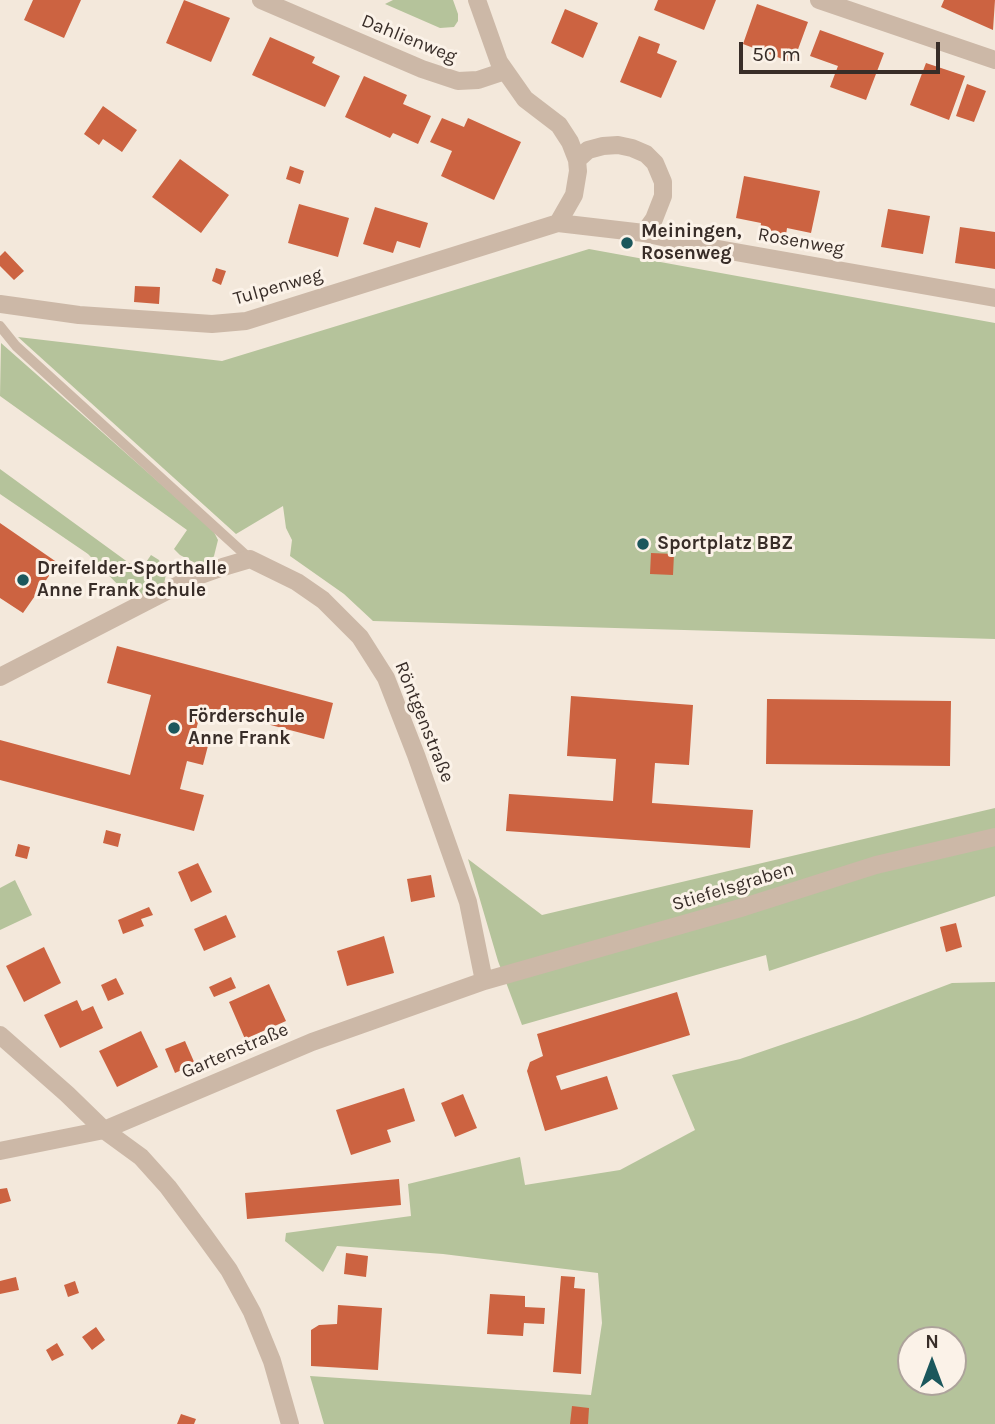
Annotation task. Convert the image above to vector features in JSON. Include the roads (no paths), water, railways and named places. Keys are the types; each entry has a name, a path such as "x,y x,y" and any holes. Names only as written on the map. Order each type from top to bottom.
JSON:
{"street":[{"name":"Dahlienweg","path":"261,0 422,69 458,81 478,80 505,71"},
{"path":"477,0 485,27 505,71 525,99 559,125 577,160 574,195 558,223"},
{"path":"819,0 995,60"},
{"path":"577,160 588,150 618,145 646,154 655,163 663,183 663,196 654,219 644,233"},
{"name":"Rosenweg","path":"558,223 644,233 707,247 995,298"},
{"name":"Tulpenweg","path":"0,304 79,316 212,324 246,321 558,223"},
{"path":"0,677 192,578 250,559"},
{"name":"Röntgenstraße","path":"250,559 285,576 323,600 360,637 386,678 468,902 484,981"},
{"name":"Stiefelsgraben","path":"484,981 744,907 876,865 995,837"},
{"name":"Gartenstraße","path":"0,1151 104,1130 312,1042 484,981"},
{"path":"0,1035 104,1130 141,1157 168,1187 229,1270 252,1312 272,1360 290,1424"}],"lane":[{"path":"0,326 16,346 250,559"}],"place":[{"name":"Meiningen, Rosenweg","path":"627,243"},
{"name":"Sportplatz BBZ","path":"643,544"},
{"name":"Dreifelder-Sporthalle Anne Frank Schule","path":"23,580"},
{"name":"Förderschule Anne Frank","path":"174,728"}]}
